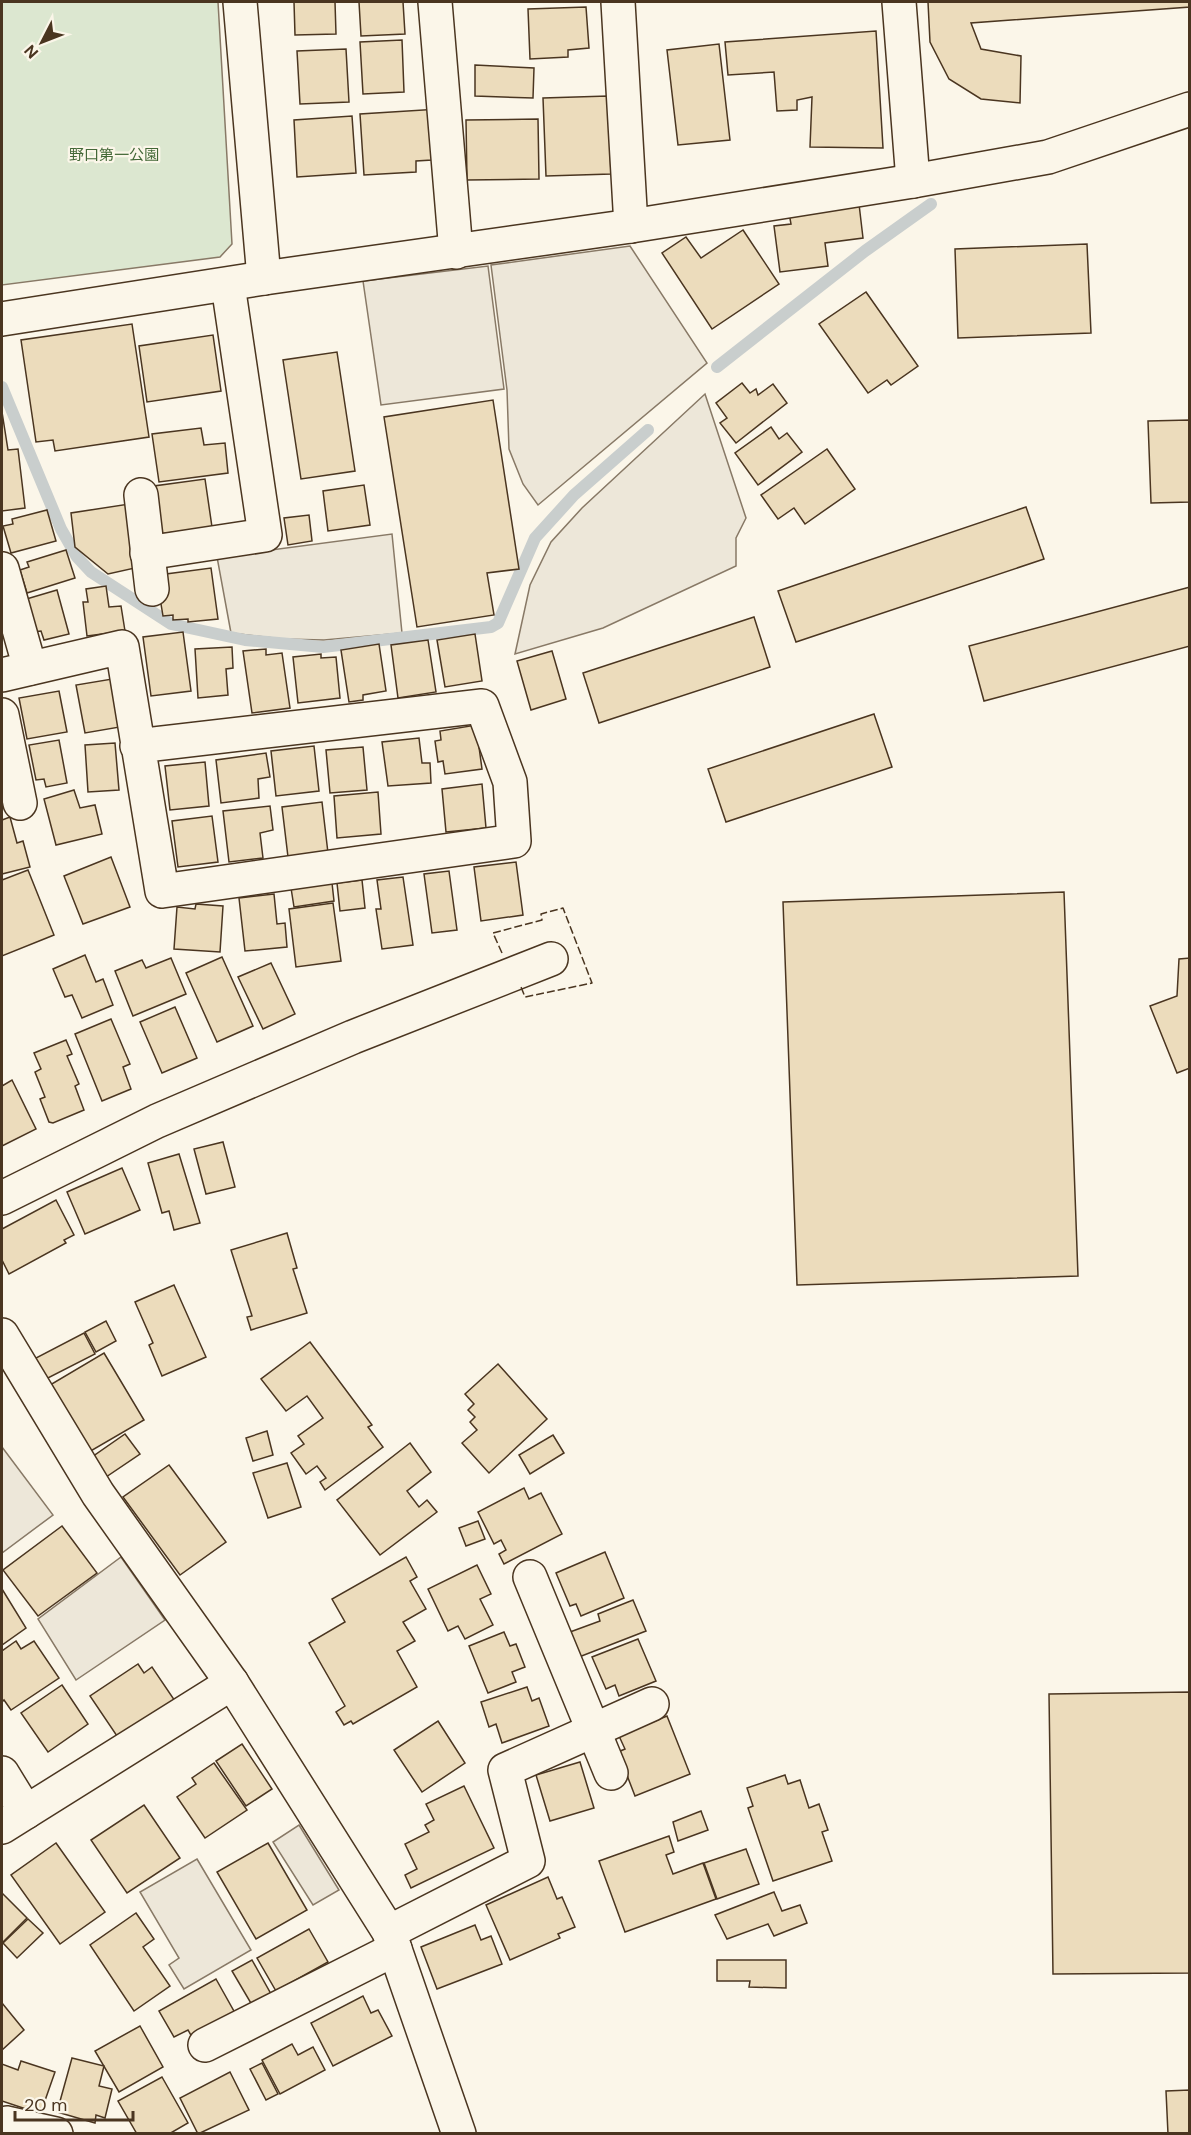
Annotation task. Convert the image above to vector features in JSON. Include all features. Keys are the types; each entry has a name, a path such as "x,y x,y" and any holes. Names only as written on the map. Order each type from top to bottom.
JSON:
{"street":[{"path":"240,2 264,278"},
{"path":"435,2 456,252"},
{"path":"618,2 631,226"},
{"path":"899,2 913,181"},
{"path":"2,319 264,278 631,226 1048,158 1190,109"},
{"path":"147,553 265,535 228,285"},
{"path":"141,495 152,589"},
{"path":"2,569 16,671 122,646 137,746 162,891 514,841 510,782 482,706 137,746"},
{"path":"2,715 20,803"},
{"path":"2,1198 157,1121 353,1037 550,959"},
{"path":"2,1335 98,1494 232,1683 392,1940 459,2133"},
{"path":"530,1577 611,1773"},
{"path":"2,1773 14,1819 232,1683"},
{"path":"205,2045 392,1940 528,1860 505,1770 652,1704"},
{"path":"6,2133 7,2123 56,2133"}],"green space":[{"name":"野口第一公園","path":"2,2 218,2 232,244 220,257 2,285"}],"shaded area":[{"path":"630,246 707,363 538,505 523,484 509,449 507,390 491,265"},
{"path":"488,266 504,389 381,405 363,281"},
{"path":"705,394 746,518 736,538 736,566 603,628 515,654 530,585 551,542 582,508"},
{"path":"392,534 402,633 324,640 283,639 231,633 217,557"},
{"path":"2,1447 53,1515 2,1553"},
{"path":"121,1557 165,1620 76,1680 38,1619"},
{"path":"299,1825 339,1890 313,1905 273,1842"},
{"path":"197,1859 251,1950 184,1989 169,1965 179,1958 140,1892"}],"building":[{"path":"294,2 335,2 336,34 295,35"},
{"path":"359,2 403,2 405,34 361,36"},
{"path":"928,2 1190,2 1190,7 971,23 981,49 1021,56 1020,103 981,99 949,79 930,42"},
{"path":"586,7 589,48 568,50 568,57 530,59 528,9"},
{"path":"876,31 883,148 810,147 812,97 797,100 797,110 777,111 774,72 728,75 725,42"},
{"path":"402,40 404,92 363,94 360,42"},
{"path":"719,44 730,140 678,145 667,50"},
{"path":"346,49 349,102 300,104 297,51"},
{"path":"475,65 534,68 533,98 475,96"},
{"path":"608,96 611,174 546,176 543,98"},
{"path":"439,109 431,147 432,160 416,161 416,172 364,175 360,114"},
{"path":"352,116 356,173 297,177 294,120"},
{"path":"538,119 539,179 467,180 466,120"},
{"path":"859,204 863,238 825,243 828,266 780,272 774,226 791,224 789,213"},
{"path":"743,230 779,284 712,329 662,253 686,237 701,258"},
{"path":"1087,244 1091,333 958,338 955,249"},
{"path":"866,292 918,366 891,385 887,380 868,393 819,324"},
{"path":"132,324 149,437 55,451 53,440 36,442 21,340"},
{"path":"213,335 221,391 147,402 139,346"},
{"path":"337,352 355,471 301,479 283,360"},
{"path":"742,383 750,393 756,389 758,395 773,384 787,403 736,443 720,423 727,418 716,403"},
{"path":"493,400 519,569 487,573 494,615 417,627 384,417"},
{"path":"2,412 8,450 18,449 25,508 2,511"},
{"path":"1190,420 1190,502 1151,503 1148,421"},
{"path":"771,427 779,439 787,433 802,452 758,485 735,453"},
{"path":"201,428 204,445 225,443 228,473 159,482 152,434"},
{"path":"827,449 855,489 805,524 794,508 778,519 761,495"},
{"path":"205,479 212,527 160,534 154,486"},
{"path":"364,485 370,525 328,531 323,491"},
{"path":"129,504 135,568 108,574 75,547 71,513"},
{"path":"1026,507 1044,559 796,642 778,591"},
{"path":"47,510 56,541 11,553 3,526 13,524 12,519"},
{"path":"309,515 312,541 288,545 284,518"},
{"path":"66,550 75,578 27,593 20,570 29,567 27,562"},
{"path":"211,568 218,619 188,622 188,619 173,620 173,615 163,616 158,586 166,574"},
{"path":"106,586 109,607 121,606 125,631 87,636 83,602 88,602 86,589"},
{"path":"1190,587 1190,646 984,701 969,646"},
{"path":"57,590 69,634 44,640 41,631 32,632 23,600"},
{"path":"754,617 770,667 599,723 583,673"},
{"path":"183,632 191,691 151,696 143,637"},
{"path":"475,634 482,681 445,687 437,640"},
{"path":"428,640 436,692 398,698 391,645"},
{"path":"379,644 386,691 363,695 363,700 349,702 341,650"},
{"path":"232,647 233,668 226,669 228,695 198,698 195,649"},
{"path":"266,649 266,655 282,653 290,708 252,713 243,651"},
{"path":"552,651 566,699 531,710 517,661"},
{"path":"321,654 321,658 336,657 340,698 298,703 293,657"},
{"path":"112,679 120,727 85,733 76,685"},
{"path":"59,691 67,732 27,739 19,698"},
{"path":"874,714 892,767 726,822 708,769"},
{"path":"476,725 482,769 445,774 443,761 438,762 435,741 441,740 440,731"},
{"path":"419,738 422,763 430,763 431,783 388,786 382,742"},
{"path":"59,740 67,783 46,787 44,779 36,780 29,745"},
{"path":"115,743 119,790 88,792 85,745"},
{"path":"314,746 319,791 276,796 271,751"},
{"path":"363,747 367,790 330,793 326,750"},
{"path":"266,753 270,777 258,779 259,798 221,803 216,760"},
{"path":"205,762 209,806 170,810 165,766"},
{"path":"482,784 486,828 446,832 442,789"},
{"path":"74,790 80,808 95,805 102,834 56,845 44,799"},
{"path":"378,792 381,834 337,838 334,796"},
{"path":"322,802 328,853 288,857 282,807"},
{"path":"270,806 273,830 260,833 263,858 229,862 223,811"},
{"path":"212,816 218,862 178,867 172,821"},
{"path":"10,817 17,843 23,841 30,867 2,874 2,820"},
{"path":"111,857 130,907 83,924 64,876"},
{"path":"516,862 523,915 481,921 474,867"},
{"path":"28,870 54,935 2,956 2,880"},
{"path":"449,871 457,930 432,933 424,874"},
{"path":"403,877 413,945 382,949 376,909 381,909 377,880"},
{"path":"362,880 365,908 340,911 337,883"},
{"path":"332,883 334,901 294,907 291,888"},
{"path":"1064,892 1078,1276 797,1285 783,902"},
{"path":"274,894 277,924 285,923 287,947 245,951 239,898"},
{"path":"333,903 341,961 296,967 289,909"},
{"path":"196,904 223,906 220,952 174,949 177,907 195,909"},
{"path":"85,955 96,982 103,979 113,1005 82,1018 72,995 65,997 53,969"},
{"path":"222,957 253,1026 217,1042 186,973"},
{"path":"171,958 186,994 133,1016 115,971 142,960 146,968"},
{"path":"1190,958 1190,1068 1177,1073 1150,1006 1177,996 1179,959"},
{"path":"271,963 295,1014 263,1029 238,977"},
{"path":"175,1007 197,1058 162,1073 140,1022"},
{"path":"111,1019 130,1064 123,1067 131,1089 102,1101 75,1034"},
{"path":"66,1040 72,1054 67,1056 79,1084 75,1086 84,1110 53,1123 49,1122 40,1099 45,1097 35,1072 41,1069 34,1053"},
{"path":"12,1080 36,1129 2,1146 2,1086"},
{"path":"223,1142 235,1187 206,1194 194,1149"},
{"path":"179,1154 200,1223 174,1230 169,1211 162,1213 148,1163"},
{"path":"122,1168 140,1210 85,1234 67,1192"},
{"path":"56,1200 74,1235 64,1240 66,1243 9,1274 2,1260 2,1229"},
{"path":"287,1233 297,1268 293,1269 307,1313 251,1330 247,1317 252,1316 231,1250"},
{"path":"174,1285 206,1357 162,1376 149,1345 153,1343 135,1302"},
{"path":"106,1321 116,1341 96,1352 85,1332"},
{"path":"84,1333 95,1354 44,1380 34,1359"},
{"path":"310,1342 372,1425 368,1427 383,1447 325,1490 320,1482 326,1478 317,1466 306,1474 291,1453 304,1444 298,1436 323,1418 307,1396 286,1411 261,1379"},
{"path":"104,1353 144,1420 89,1452 50,1385"},
{"path":"498,1364 547,1419 489,1473 462,1443 477,1430 470,1422 475,1417 468,1410 474,1404 465,1394"},
{"path":"267,1431 273,1455 253,1461 246,1438"},
{"path":"125,1434 140,1454 106,1477 92,1457"},
{"path":"553,1435 564,1453 530,1474 519,1455"},
{"path":"410,1443 431,1472 407,1491 419,1507 427,1500 437,1512 380,1555 337,1500"},
{"path":"287,1463 301,1507 268,1518 253,1473"},
{"path":"169,1465 226,1542 180,1575 123,1497"},
{"path":"524,1488 529,1499 541,1493 562,1534 504,1564 499,1554 506,1550 501,1540 494,1544 478,1512"},
{"path":"478,1521 485,1539 466,1546 459,1528"},
{"path":"62,1526 97,1573 38,1616 3,1570"},
{"path":"605,1552 624,1598 581,1616 576,1604 570,1606 556,1573"},
{"path":"406,1557 417,1577 410,1581 426,1609 403,1622 415,1641 397,1651 417,1687 353,1724 351,1721 344,1725 336,1712 345,1706 309,1643 345,1622 332,1599"},
{"path":"477,1565 491,1594 480,1599 493,1625 465,1639 458,1626 448,1631 428,1589"},
{"path":"2,1589 26,1628 2,1645"},
{"path":"633,1600 646,1631 579,1657 570,1632 600,1621 598,1614"},
{"path":"504,1632 510,1646 516,1644 525,1667 512,1672 516,1682 488,1693 469,1646"},
{"path":"638,1639 656,1681 619,1696 615,1685 606,1689 592,1657"},
{"path":"16,1641 21,1649 34,1641 59,1678 11,1710 4,1700 2,1702 2,1651"},
{"path":"138,1664 144,1673 152,1667 175,1701 119,1739 90,1696"},
{"path":"62,1685 88,1724 48,1752 21,1713"},
{"path":"527,1687 532,1701 539,1698 549,1726 502,1743 496,1724 489,1727 481,1702"},
{"path":"1190,1692 1190,1973 1053,1974 1049,1694"},
{"path":"667,1716 690,1774 635,1796 618,1752 625,1749 619,1736"},
{"path":"438,1721 465,1763 422,1792 394,1750"},
{"path":"242,1744 272,1789 246,1806 216,1761"},
{"path":"580,1762 594,1808 550,1821 536,1775"},
{"path":"214,1763 247,1810 205,1838 177,1797 196,1784 192,1778"},
{"path":"785,1775 788,1784 800,1780 809,1808 819,1804 828,1830 822,1832 832,1861 773,1881 748,1808 753,1806 747,1788"},
{"path":"464,1786 494,1848 411,1888 405,1875 417,1869 405,1844 429,1832 425,1825 434,1820 426,1804"},
{"path":"144,1805 180,1858 127,1893 91,1840"},
{"path":"701,1811 708,1830 678,1841 673,1822"},
{"path":"669,1836 674,1852 666,1855 673,1874 703,1863 716,1899 625,1932 599,1861"},
{"path":"56,1843 105,1912 60,1944 11,1875"},
{"path":"268,1843 307,1910 256,1939 217,1872"},
{"path":"746,1849 759,1884 717,1899 704,1863"},
{"path":"548,1877 557,1899 562,1897 575,1927 558,1934 560,1938 510,1960 486,1905"},
{"path":"774,1892 782,1911 800,1905 807,1923 774,1936 768,1924 727,1939 715,1915"},
{"path":"2,1893 27,1918 3,1942 2,1941"},
{"path":"136,1913 154,1939 143,1947 170,1986 134,2011 90,1945"},
{"path":"28,1919 43,1933 17,1958 3,1943"},
{"path":"475,1925 481,1940 491,1936 502,1964 437,1989 421,1947"},
{"path":"309,1929 328,1962 276,1991 257,1958"},
{"path":"252,1960 271,1994 252,2005 232,1971"},
{"path":"717,1960 786,1960 786,1988 749,1987 750,1981 717,1981"},
{"path":"216,1979 235,2013 192,2037 188,2030 174,2037 159,2011"},
{"path":"363,1996 371,2013 378,2010 392,2036 333,2066 311,2023"},
{"path":"2,2003 24,2030 2,2050"},
{"path":"140,2026 163,2067 119,2092 95,2051"},
{"path":"292,2044 298,2055 313,2047 325,2070 280,2094 262,2060"},
{"path":"72,2058 104,2066 99,2086 112,2089 105,2118 96,2115 95,2123 57,2112"},
{"path":"21,2061 55,2072 42,2109 34,2107 32,2111 2,2101 2,2064 18,2070"},
{"path":"262,2063 278,2094 266,2100 250,2069"},
{"path":"230,2072 249,2110 198,2134 180,2098"},
{"path":"162,2077 188,2123 169,2134 137,2134 118,2101"},
{"path":"1190,2090 1190,2134 1168,2134 1166,2091"}],"waterway":[{"path":"717,367 865,251 931,204"},
{"path":"2,387 61,529 77,557 91,572 171,624 245,640 323,647 491,627 498,623 535,538 574,495 648,430"}],"fence":[{"path":"502,953 493,933 542,920 541,914 563,908 592,983 525,997 521,987"}]}
